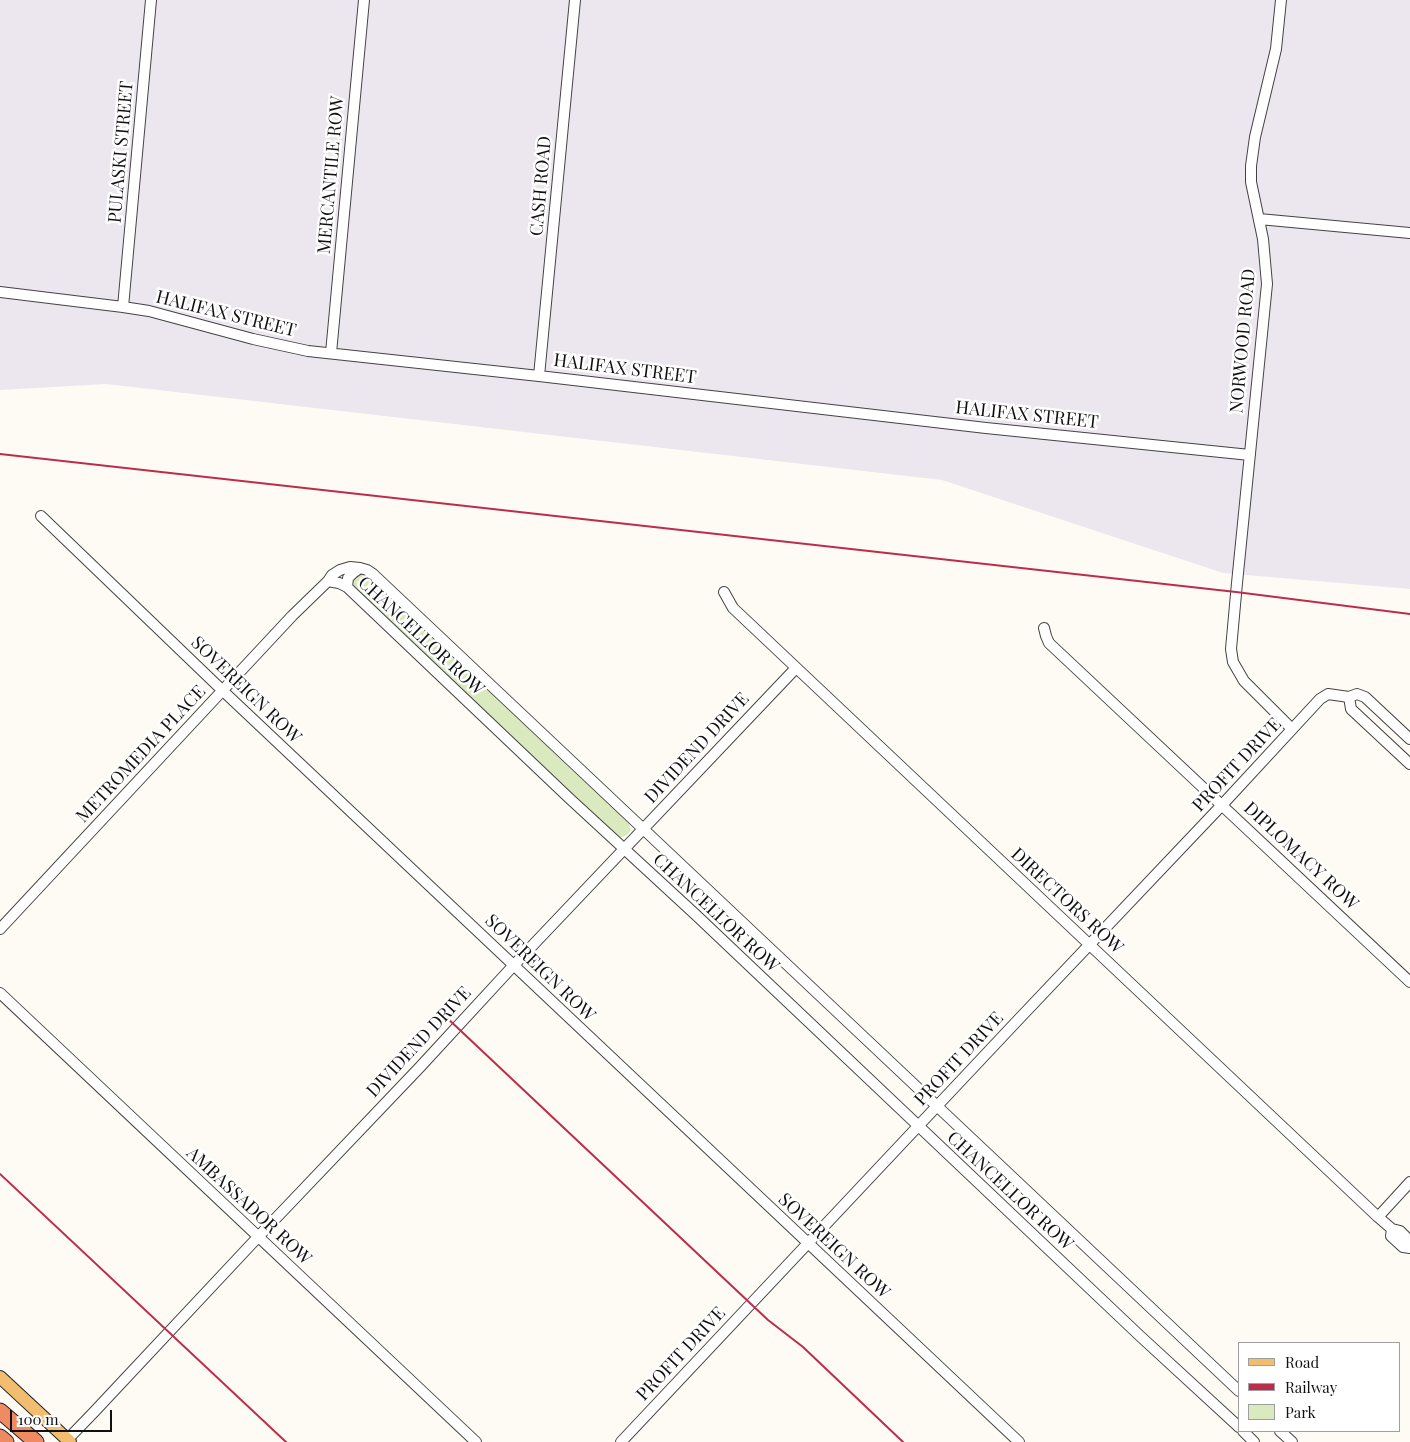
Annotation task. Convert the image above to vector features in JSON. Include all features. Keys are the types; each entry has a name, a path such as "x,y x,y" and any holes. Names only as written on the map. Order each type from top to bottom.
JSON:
{"highway":[{"path":"0,1411 36,1442"},
{"path":"0,1421 23,1442"},
{"path":"0,1437 6,1442"}],"main road":[{"path":"0,1377 68,1441"}],"street":[{"name":"PULASKI STREET","path":"123,307 151,0"},
{"name":"MERCANTILE ROW","path":"330,353 364,0"},
{"name":"CASH ROAD","path":"539,376 574,0"},
{"name":"NORWOOD ROAD","path":"1281,0 1276,49 1255,137 1252,166 1251,182 1265,253 1267,284 1231,649 1233,662 1244,681 1292,730"},
{"path":"1259,219 1410,233"},
{"name":"HALIFAX STREET","path":"0,292 123,307 172,316 308,351 986,428 1250,455"},
{"name":"SOVEREIGN ROW","path":"41,516 222,690 1019,1442"},
{"name":"CHANCELLOR ROW","path":"1238,1390 372,574 360,568 350,567 332,575 328,580 347,587 710,928 918,1127 1238,1426"},
{"path":"347,587 348,578 360,568"},
{"name":"METROMEDIA PLACE","path":"0,929 222,690 328,580"},
{"name":"DIRECTORS ROW","path":"724,592 734,608 796,668 1378,1217 1392,1229 1400,1231 1410,1241"},
{"name":"DIPLOMACY ROW","path":"1044,628 1049,643 1410,982"},
{"name":"DIVIDEND DRIVE","path":"68,1441 420,1067 514,964 796,668"},
{"name":"PROFIT DRIVE","path":"621,1442 1320,699 1328,694 1348,697"},
{"path":"1410,739 1365,697 1356,694 1348,697 1351,708 1410,764"},
{"name":"AMBASSADOR ROW","path":"0,993 476,1442"},
{"path":"1378,1217 1410,1182"},
{"name":"DIRECTORS ROW","path":"1392,1229 1391,1236 1404,1247 1410,1248"},
{"path":"1244,1432 1254,1442"},
{"path":"1281,1432 1292,1442"}],"shaded area":[{"path":"0,0 1410,0 1410,589 1223,573 942,480 106,384 0,390"}],"green space":[{"path":"361,574 367,574 628,821 631,830 627,835 617,837 353,586 354,578"}],"railway":[{"path":"0,454 1236,592 1410,614"},
{"path":"445,1016 768,1320 803,1347 903,1442"},
{"path":"0,1174 286,1442"}]}
